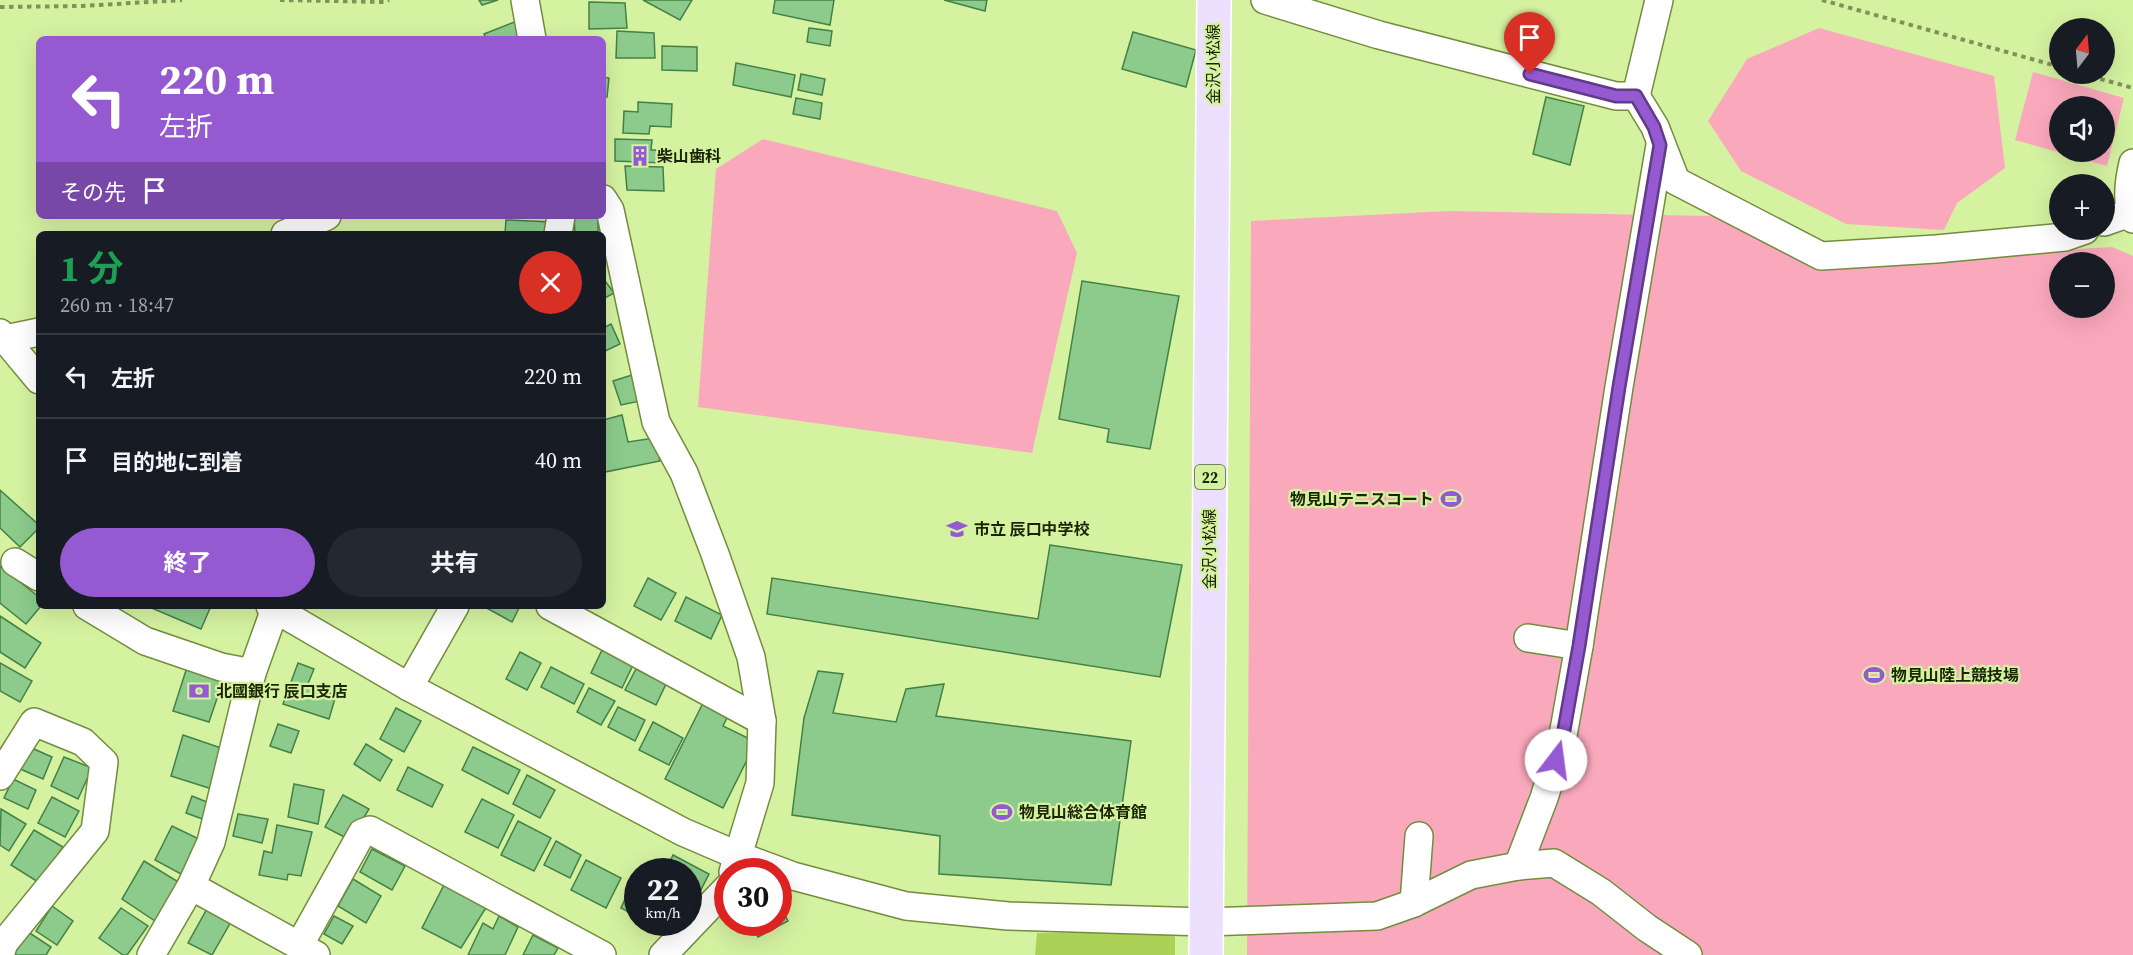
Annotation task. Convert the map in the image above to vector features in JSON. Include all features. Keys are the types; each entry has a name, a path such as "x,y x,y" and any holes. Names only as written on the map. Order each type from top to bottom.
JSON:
{"main road":[{"name":"金沢小松線","path":"1206,955 1214,0"}],"street":[{"path":"525,0 531,36"},
{"path":"1659,0 1636,96 1654,127 1676,181 1821,256 1936,249 2049,238"},
{"path":"1276,2 1379,35 1616,96 1636,96"},
{"path":"1518,866 1544,798 1562,741 1660,145"},
{"path":"2115,220 2132,216 2129,179 2133,164"},
{"path":"606,204 610,210 656,422 684,473 751,657 762,721 760,783 738,858"},
{"path":"292,231 320,219"},
{"path":"2,338 36,332"},
{"path":"2,338 36,377"},
{"path":"15,562 36,574"},
{"path":"92,609 145,642 221,667 252,673"},
{"path":"151,955 191,886 211,842 252,673 272,609"},
{"path":"276,609 409,687 683,832 726,858"},
{"path":"409,687 453,609"},
{"path":"556,609 762,721"},
{"path":"1528,638 1579,646"},
{"path":"0,776 34,723 83,742 104,762 95,831 4,943 0,955"},
{"path":"191,886 308,951 362,833 370,830 602,955"},
{"path":"1414,903 1419,836"},
{"path":"792,876 906,906 1008,916 1206,922 1377,916 1414,903 1471,875 1554,862 1601,892 1647,928 1688,955"},
{"path":"663,955 714,902"}],"path":[{"path":"0,7 82,6 182,0"},
{"path":"280,0 385,2 389,0"},
{"path":"1822,0 2049,64"},
{"path":"2115,83 2133,88"}],"shaded area":[{"path":"1819,28 1994,76 2005,168 1957,203 1944,230 1846,224 1741,171 1708,121 1747,59"},
{"path":"2033,72 2049,77 2049,84 2075,84 2124,98 2115,134 2115,96 2049,96 2049,150 2015,140"},
{"path":"763,139 1057,211 1077,253 1032,453 698,407 716,169"},
{"path":"2093,162 2108,162 2107,166"},
{"path":"1449,211 1712,216 1839,254 1978,255 2112,247 2133,256 2133,955 1247,955 1251,221"},
{"path":"1175,932 1175,955 1035,955 1037,933"}],"building":[{"path":"479,0 498,0 482,5"},
{"path":"643,0 692,0 680,20"},
{"path":"775,0 834,0 830,25 773,13"},
{"path":"944,0 987,0 985,11"},
{"path":"589,2 625,3 627,28 589,29"},
{"path":"517,21 523,36 485,36 484,34"},
{"path":"809,28 832,31 830,46 807,42"},
{"path":"617,31 654,33 655,58 616,58"},
{"path":"1133,32 1196,50 1186,87 1122,69"},
{"path":"662,46 697,47 697,71 662,70"},
{"path":"736,63 795,75 791,97 733,85"},
{"path":"801,74 825,79 822,95 798,90"},
{"path":"606,78 609,78 606,97"},
{"path":"1546,97 1584,106 1570,165 1533,154"},
{"path":"796,98 822,103 820,119 793,114"},
{"path":"638,102 672,104 671,127 650,126 649,134 623,133 624,111 638,112"},
{"name":"柴山歯科","path":"615,139 652,140 651,150 664,150 664,163 615,161"},
{"path":"625,166 663,167 664,191 627,190"},
{"path":"574,219 598,219 598,231 575,231"},
{"path":"506,220 553,222 552,231 505,231"},
{"path":"1082,281 1179,296 1150,449 1107,442 1109,429 1059,419"},
{"path":"606,282 614,293 606,297"},
{"path":"611,324 620,344 606,351 606,326"},
{"path":"632,375 640,401 621,405 613,381"},
{"path":"622,415 628,442 654,438 660,461 606,472 606,419"},
{"path":"0,490 36,522 36,531 20,547 0,528"},
{"path":"1050,545 1182,565 1160,677 767,614 772,578 1038,619"},
{"path":"0,566 36,595 36,609 38,609 26,624 0,603"},
{"path":"648,578 676,593 661,620 634,606"},
{"path":"686,597 722,615 711,639 675,621"},
{"path":"154,609 210,609 201,629"},
{"path":"488,609 518,609 512,622"},
{"path":"0,616 41,643 25,668 0,652"},
{"path":"602,650 633,665 622,688 591,673"},
{"path":"520,652 541,663 527,690 506,679"},
{"name":"北國銀行 辰口支店","path":"189,661 226,672 209,722 173,711"},
{"path":"0,663 32,681 20,702 0,691"},
{"path":"298,663 314,669 307,686 336,695 329,719 283,704"},
{"path":"551,667 584,684 574,704 541,687"},
{"path":"636,669 666,684 656,705 625,690"},
{"name":"物見山総合体育館","path":"818,671 843,674 833,713 896,722 906,689 944,684 936,716 1131,741 1111,885 939,874 940,836 792,815 804,718"},
{"path":"589,688 615,701 601,725 577,712"},
{"path":"703,703 728,716 723,726 756,742 723,808 665,779"},
{"path":"618,707 645,720 635,741 608,727"},
{"path":"396,708 421,721 404,752 380,739"},
{"path":"653,722 683,738 669,765 639,750"},
{"path":"278,724 299,731 291,753 270,746"},
{"path":"183,735 224,749 212,789 171,776"},
{"path":"366,744 392,760 380,781 354,764"},
{"path":"27,746 52,757 43,779 18,768"},
{"path":"473,747 520,770 508,794 462,770"},
{"path":"64,757 92,768 78,799 51,786"},
{"path":"408,767 443,785 432,807 397,790"},
{"path":"527,775 555,790 540,818 513,804"},
{"path":"13,779 36,790 28,809 4,798"},
{"path":"294,784 324,790 318,824 288,817"},
{"path":"343,795 369,809 350,840 325,827"},
{"path":"192,796 214,805 208,821 186,813"},
{"path":"52,797 79,811 65,837 38,823"},
{"path":"482,799 514,815 498,848 465,832"},
{"path":"1,809 26,824 9,851 0,845"},
{"path":"238,814 268,819 262,843 233,836"},
{"path":"518,821 551,838 534,871 501,855"},
{"path":"277,825 312,832 301,876 288,874 287,880 259,875 264,851 272,853"},
{"path":"172,826 199,839 181,874 155,860"},
{"path":"34,830 63,847 38,882 11,865"},
{"path":"556,841 581,855 570,878 544,865"},
{"path":"372,849 405,866 392,890 360,872"},
{"path":"586,860 621,878 606,908 571,890"},
{"path":"144,861 180,883 155,921 122,899"},
{"path":"702,870 709,874 702,888"},
{"path":"353,879 381,896 366,923 338,906"},
{"path":"445,883 487,906 461,948 422,928"},
{"path":"52,906 73,921 57,945 36,931"},
{"path":"208,907 232,920 212,955 188,943"},
{"path":"121,908 148,926 127,955 123,955 99,938"},
{"path":"334,916 353,926 342,944 324,934"},
{"path":"499,916 518,927 505,955 468,955 483,923 493,929"},
{"path":"25,930 51,947 46,955 9,955"},
{"path":"533,935 558,948 554,955 523,955"}],"place":[{"name":"柴山歯科","path":"640,156"},
{"name":"物見山テニスコート","path":"1451,499"},
{"name":"市立 辰口中学校","path":"957,529"},
{"name":"物見山陸上競技場","path":"1874,675"},
{"name":"北國銀行 辰口支店","path":"199,691"},
{"name":"物見山総合体育館","path":"1002,812"}],"route":[{"path":"1530,74 1616,96 1636,96 1654,127 1660,145 1619,387 1579,646 1562,741 1556,760"}]}
